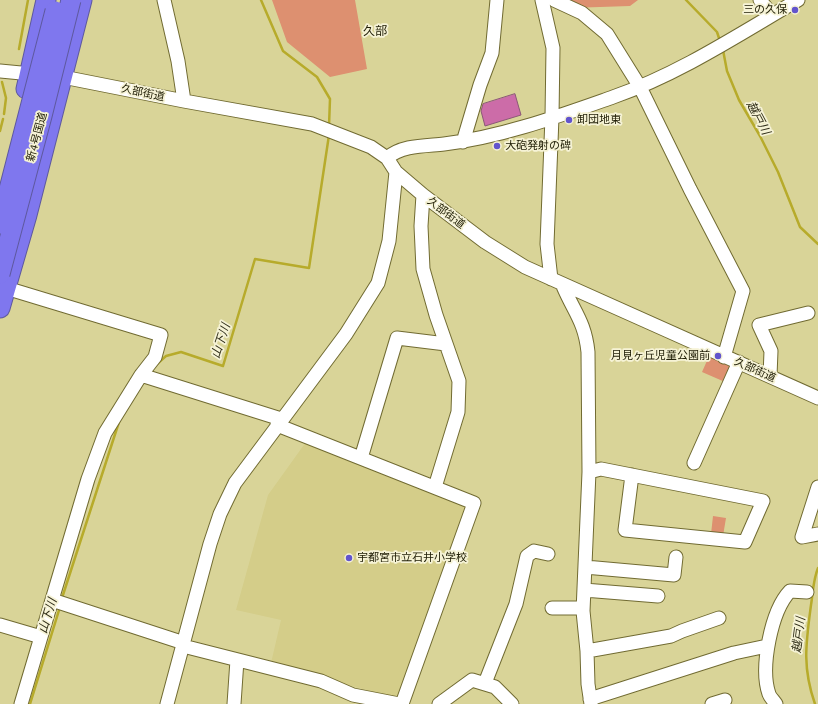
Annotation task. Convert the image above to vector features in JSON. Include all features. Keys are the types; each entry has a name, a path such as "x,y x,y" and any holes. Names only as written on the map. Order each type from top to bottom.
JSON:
{"highway":[{"path":"0,187 46,0"},
{"name":"新4号国道","path":"0,224 58,0"},
{"name":"新4号国道","path":"3,281 71,0"},
{"path":"0,308 3,281 63,77 82,0"}],"street":[{"path":"164,0 178,61 184,101"},
{"path":"463,142 492,54 498,0"},
{"path":"542,0 553,48 547,244 551,279"},
{"path":"554,0 582,13 607,34 640,87 743,291 724,356"},
{"path":"760,0 772,15"},
{"path":"387,158 395,150 463,142 498,133 552,117 640,87 709,52 798,0"},
{"name":"久部街道","path":"0,71 63,77 312,124 371,147 387,158 396,172 423,195 484,242 525,267 563,286 818,398"},
{"path":"167,704 210,544 220,514 234,483 346,334 378,283 389,241 396,172"},
{"path":"423,195 421,226 423,269 459,381 458,412 435,487"},
{"path":"3,281 161,335 155,357 141,375 106,433 88,480 21,704"},
{"path":"563,286 582,322 588,352 589,472 583,608 590,701 734,653 767,646"},
{"path":"770,376 771,351 759,325 808,313"},
{"path":"361,458 397,338 446,344"},
{"path":"694,463 739,362"},
{"path":"141,375 279,422 361,458 474,503 402,704"},
{"path":"589,472 601,469 640,476 763,501 745,542 625,530 632,475"},
{"path":"818,487 802,537 818,534"},
{"path":"485,683 516,604 527,556 534,551 548,554"},
{"path":"585,567 674,574 676,557"},
{"path":"584,590 658,596"},
{"path":"776,704 769,695 766,669 767,646 782,599 790,591 807,592"},
{"path":"52,600 237,660 321,681 353,694 398,704"},
{"path":"552,608 583,608"},
{"path":"587,651 671,636 719,618"},
{"path":"0,625 41,637"},
{"path":"234,704 237,660"},
{"path":"439,704 472,680 495,687 512,704"},
{"path":"712,704 725,700"}],"shaded area":[{"path":"272,0 355,0 367,69 330,77 287,42"},
{"path":"557,0 638,0 630,6 570,8"},
{"path":"710,354 733,362 725,382 702,372"},
{"name":"宇都宮市立石井小学校","path":"306,442 467,506 398,699 271,663 281,620 236,610 268,495"},
{"path":"713,516 726,518 723,536 711,534"}],"building":[{"path":"515,94 521,115 485,126 481,111 483,104"}],"waterway":[{"path":"19,49 28,0"},
{"name":"山下川","path":"261,0 283,51 317,77 330,99 329,126"},
{"name":"越戸川","path":"686,0 717,32 720,41"},
{"name":"越戸川","path":"723,50 727,71 739,100 760,136 778,172 800,227 818,244"},
{"path":"2,82 6,98 4,114"},
{"path":"0,131 3,119"},
{"name":"山下川","path":"157,364 166,356 181,352 223,366 255,259 309,268 329,135"},
{"name":"山下川","path":"62,598 119,422"},
{"name":"越戸川","path":"815,704 808,678 806,655 813,586 818,568"},
{"name":"山下川","path":"30,704 60,607"}],"place":[{"name":"三の久保","path":"795,10"},
{"name":"卸団地東","path":"569,120"},
{"name":"大砲発射の碑","path":"497,146"},
{"name":"月見ヶ丘児童公園前","path":"718,356"},
{"name":"宇都宮市立石井小学校","path":"349,558"}],"district":[{"name":"久部","path":"375,31"}]}
